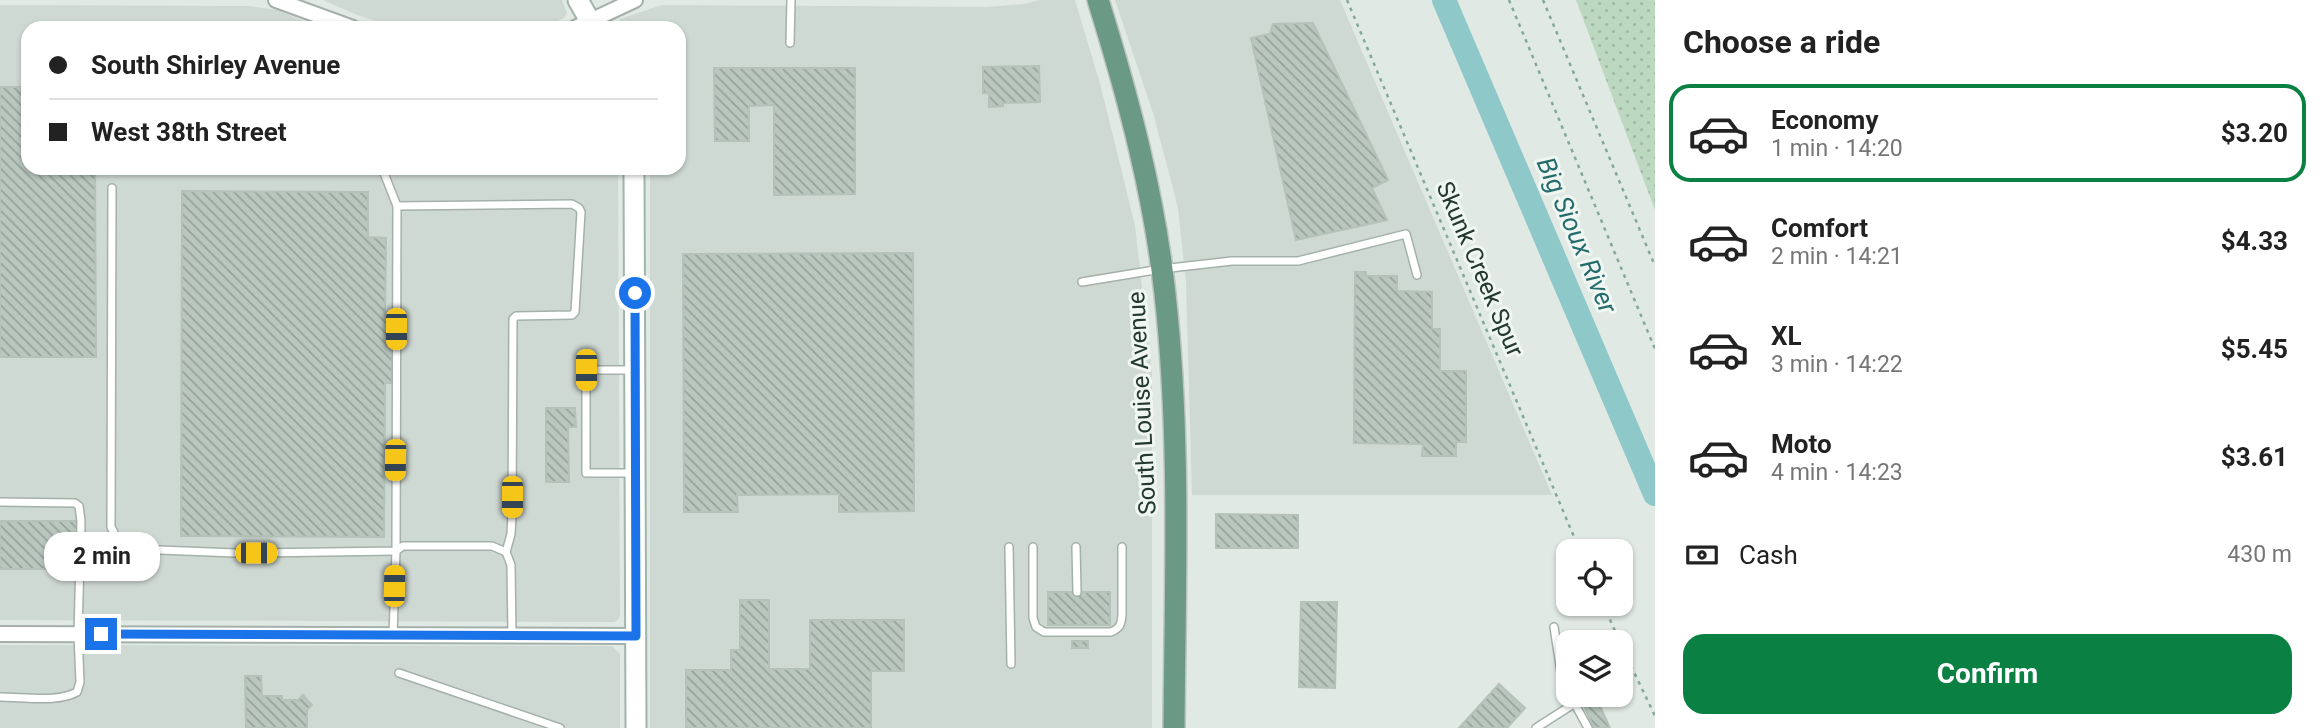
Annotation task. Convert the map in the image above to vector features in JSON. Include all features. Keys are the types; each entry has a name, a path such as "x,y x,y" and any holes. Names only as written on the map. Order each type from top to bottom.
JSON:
{"main road":[{"name":"South Louise Avenue","path":"1098,0 1140,149 1161,269 1171,364 1174,728"}],"street":[{"path":"276,0 334,21"},
{"path":"578,0 585,21"},
{"path":"596,21 635,0"},
{"path":"634,175 636,728"},
{"path":"0,634 636,636"}],"lane":[{"path":"790,43 791,0"},
{"path":"385,175 397,206 396,551 393,635"},
{"path":"112,188 111,527 119,542 134,549 235,553"},
{"path":"397,206 572,204 581,212 575,312 516,316 513,319 512,515 506,552 512,565 512,635"},
{"path":"1082,282 1232,261 1298,261 1406,234 1417,275"},
{"path":"636,370 586,370 586,473 636,473"},
{"path":"0,502 75,503 79,506 81,521 78,634 80,682 77,692 70,696 0,697"},
{"path":"256,553 396,551 403,546 492,546 506,552"},
{"path":"1009,547 1011,664"},
{"path":"1033,547 1033,618 1036,627 1044,632 1077,629 1111,632 1121,625 1122,547"},
{"path":"1076,547 1077,592"},
{"path":"1554,627 1556,640"},
{"path":"399,673 559,728"},
{"path":"1536,728 1570,707"},
{"path":"1577,707 1588,728"}],"path":[{"name":"Skunk Creek Spur","path":"1347,0 1575,539"},
{"path":"1509,0 1655,349"},
{"path":"1543,0 1655,266"},
{"path":"1633,670 1655,716"}],"shaded area":[{"path":"323,0 562,0 567,13 557,21 376,21"},
{"path":"1039,0 1075,0 1101,87 1135,226 1152,373 1152,728 650,728 650,175 686,175 686,21 619,21 620,19 662,5 987,7"},
{"path":"1115,0 1340,0 1552,495 1192,495 1186,283 1178,208 1154,116"},
{"path":"0,5 248,6 277,10 303,21 21,21 21,175 618,175 618,620 0,620"},
{"path":"0,645 612,646 620,654 620,728 0,728"}],"green space":[{"path":"1576,0 1655,0 1655,210"}],"building":[{"path":"1313,23 1388,180 1372,188 1387,220 1296,240 1251,38 1270,34 1273,24"},
{"path":"1039,66 1040,102 1003,103 1003,106 989,107 989,93 983,93 983,67"},
{"path":"714,68 855,68 855,194 774,195 774,105 749,106 749,141 715,141"},
{"path":"0,87 21,87 21,175 95,175 96,357 0,357"},
{"path":"182,191 368,192 368,237 386,238 385,318 392,318 392,383 385,383 384,537 181,536"},
{"path":"913,253 914,511 839,512 839,494 737,495 738,512 684,512 683,254"},
{"path":"1355,272 1366,272 1366,276 1397,276 1397,291 1432,292 1432,329 1440,329 1440,371 1466,371 1466,442 1456,442 1456,456 1422,456 1423,444 1354,443"},
{"path":"546,408 575,408 576,427 568,427 569,482 546,482"},
{"path":"1216,514 1298,515 1298,548 1216,548"},
{"path":"0,521 78,521 78,569 0,569"},
{"path":"1048,592 1110,592 1110,625 1048,625"},
{"path":"740,600 769,600 769,669 810,669 810,620 904,620 904,671 871,671 871,728 686,728 686,670 731,670 731,650 740,650"},
{"path":"1301,602 1337,602 1335,688 1299,687"},
{"path":"1072,641 1088,641 1088,648 1072,648"},
{"path":"245,676 261,676 262,696 282,696 282,700 298,700 303,695 312,705 307,710 307,728 246,728"},
{"path":"1499,684 1525,708 1507,728 1459,728"},
{"path":"1584,707 1600,707 1610,728 1594,728"}],"waterway":[{"name":"Big Sioux River","path":"1444,0 1655,494"}],"route":[{"path":"101,634 636,636 635,293"}]}
